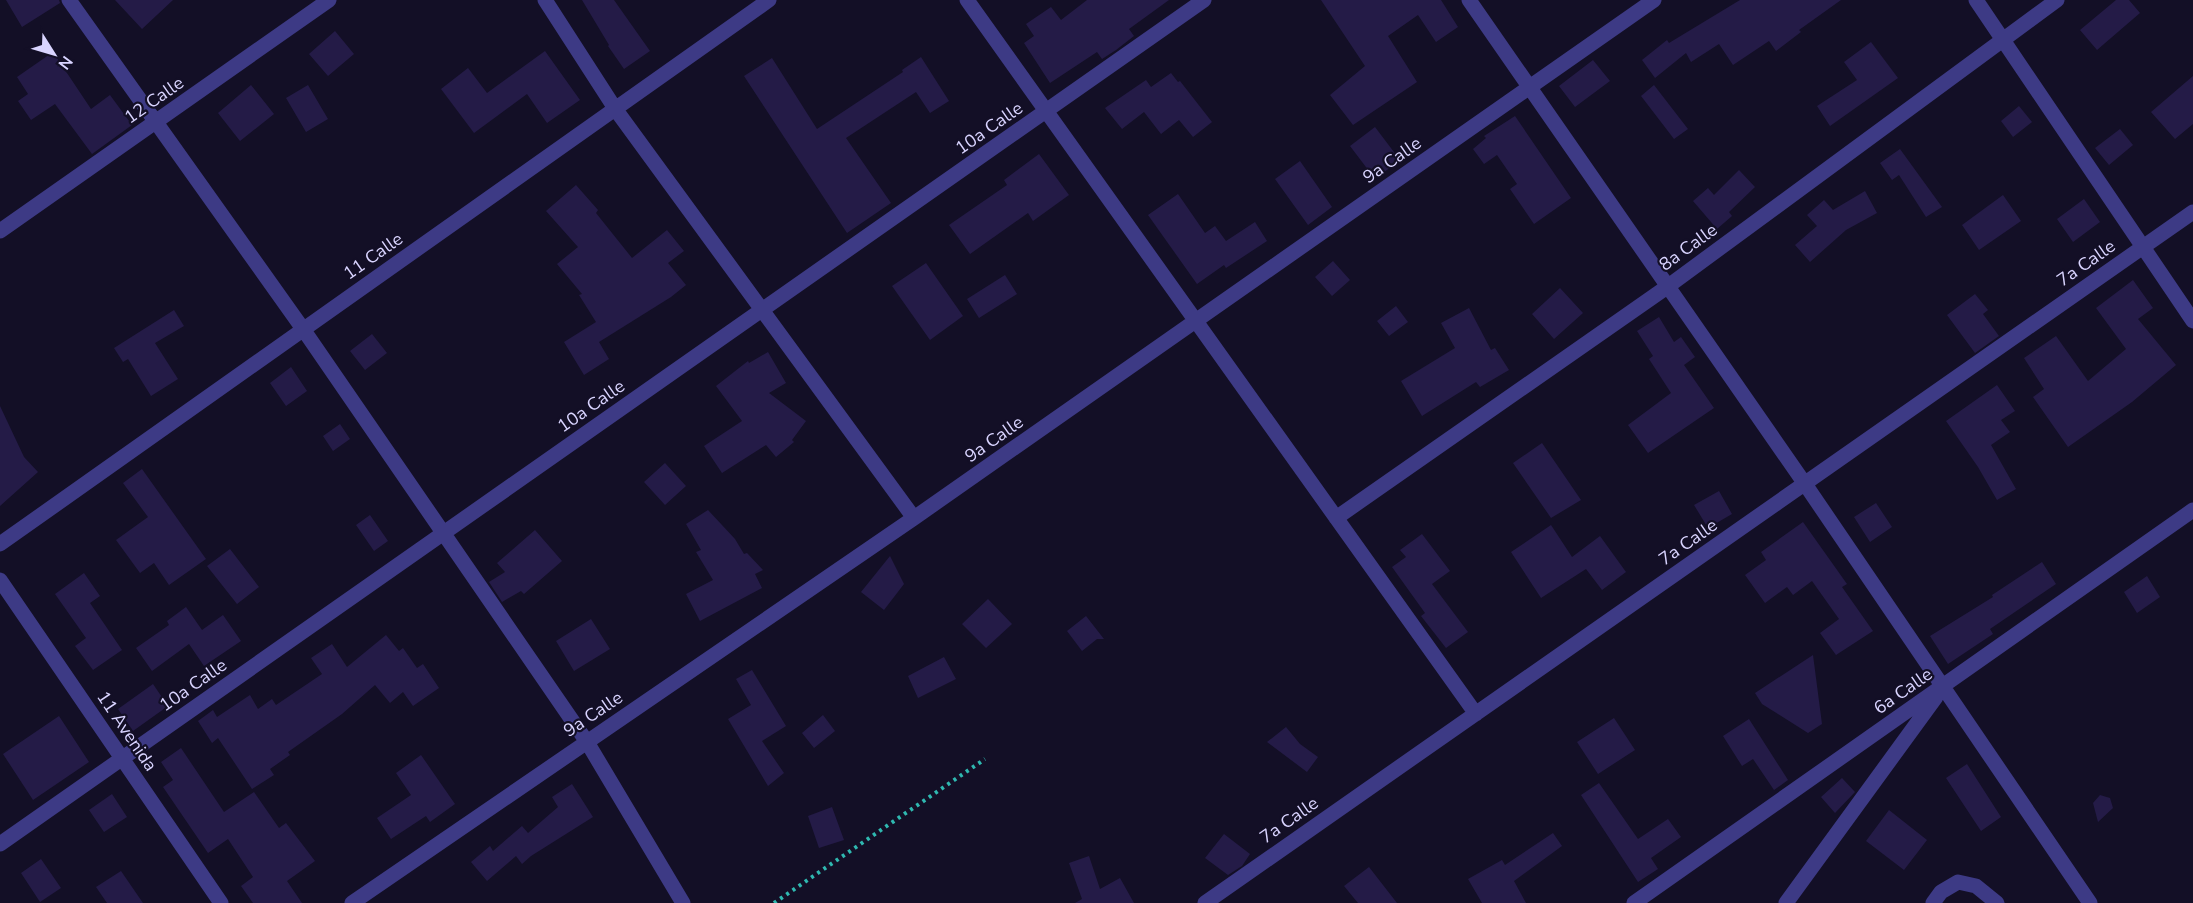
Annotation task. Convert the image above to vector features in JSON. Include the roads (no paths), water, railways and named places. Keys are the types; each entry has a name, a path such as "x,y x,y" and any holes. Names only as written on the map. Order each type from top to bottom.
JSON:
{"street":[{"path":"69,0 445,533 587,742 683,903"},
{"name":"12 Calle","path":"0,231 329,0"},
{"path":"545,0 615,110 914,518"},
{"name":"11 Calle","path":"0,544 769,0"},
{"path":"967,0 1476,714"},
{"name":"10a Calle","path":"0,844 1204,0"},
{"path":"1469,0 1805,484 2090,903"},
{"name":"9a Calle","path":"352,903 914,518 1653,0"},
{"path":"1976,0 2004,38 2142,248 2193,321"},
{"name":"8a Calle","path":"1336,518 1667,287 2057,0"},
{"name":"7a Calle","path":"1205,903 2193,212"},
{"name":"6a Calle","path":"1634,903 2193,510"},
{"name":"11 Avenida","path":"0,580 221,903"},
{"path":"1786,903 1944,687"},
{"path":"1933,903 1941,892 1958,882 1976,886 1997,903"}]}
